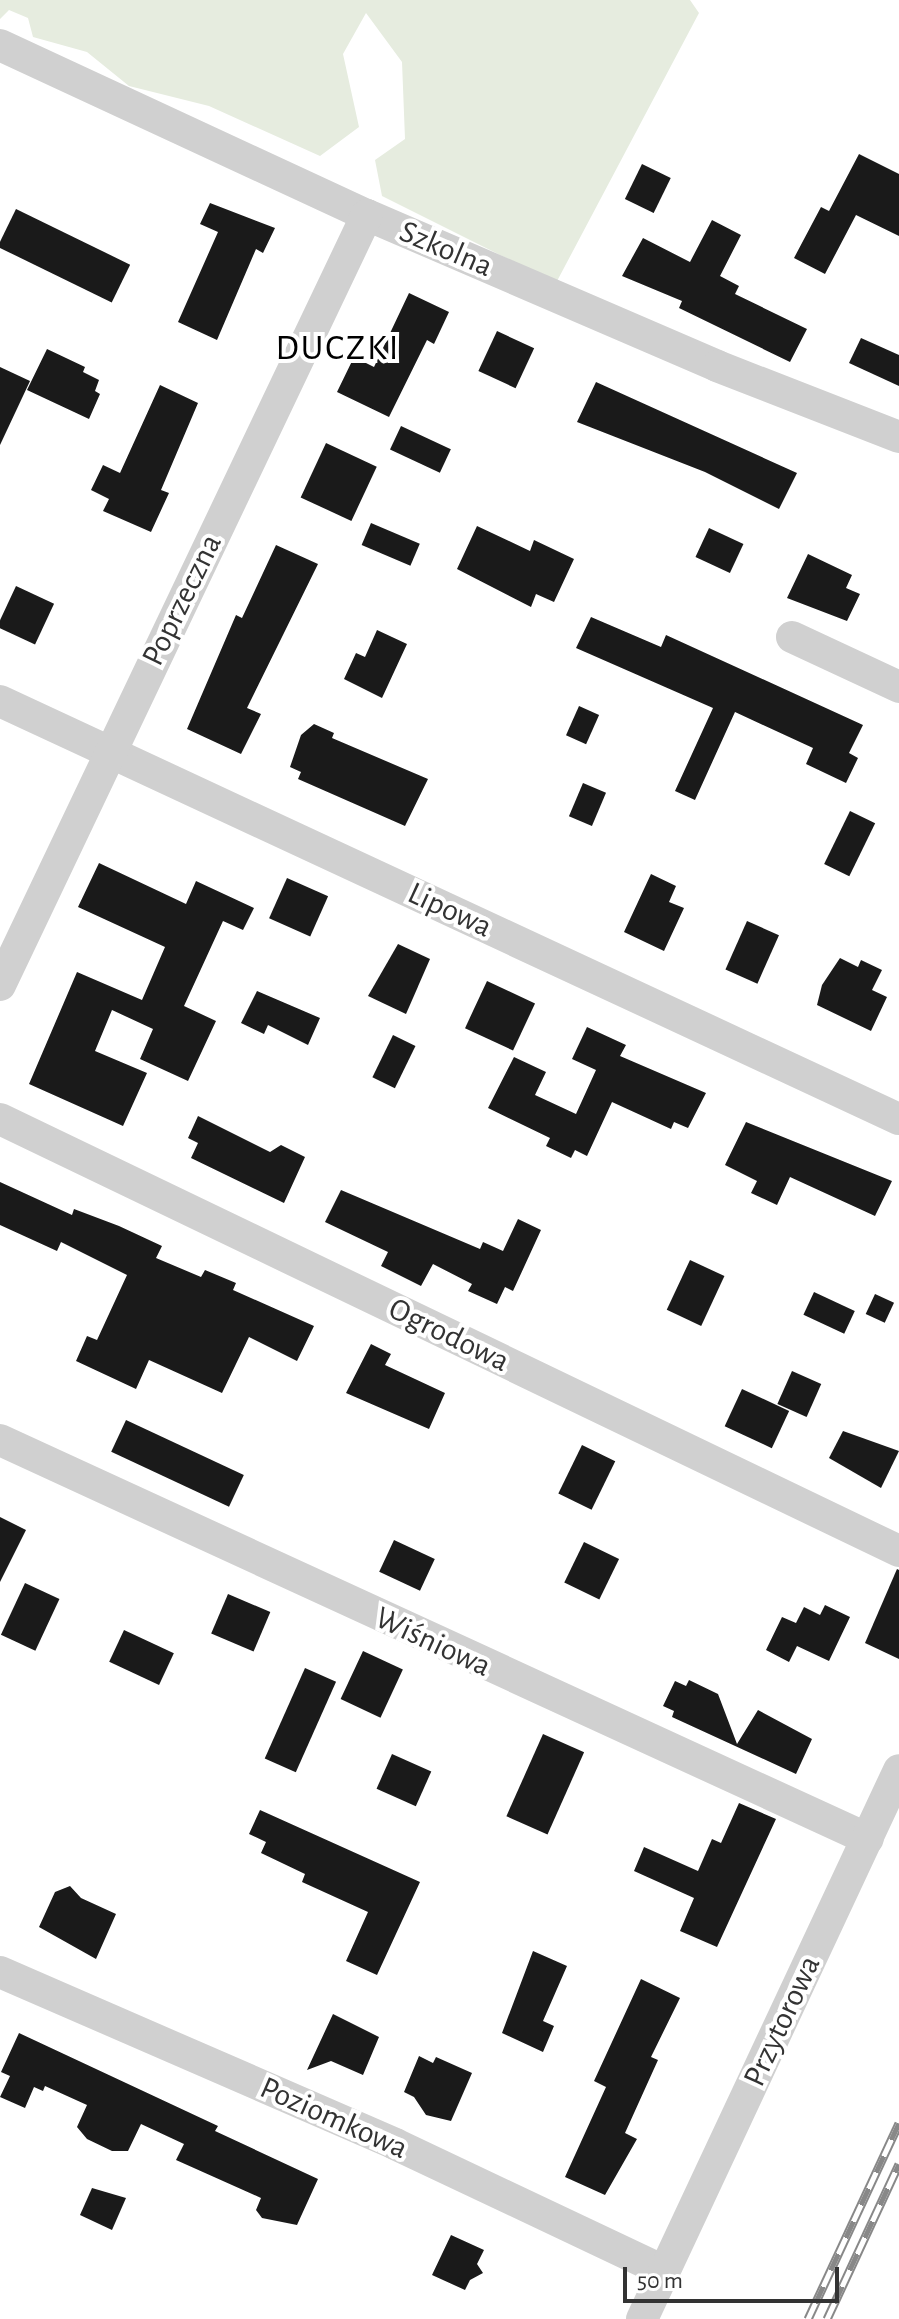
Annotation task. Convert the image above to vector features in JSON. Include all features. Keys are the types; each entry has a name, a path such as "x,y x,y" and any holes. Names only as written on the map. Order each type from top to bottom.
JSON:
{"street":[{"name":"Szkolna","path":"0,45 367,215 717,366 899,437"},
{"name":"Poprzeczna","path":"0,985 367,215"},
{"path":"792,637 899,687"},
{"name":"Lipowa","path":"0,701 899,1119"},
{"name":"Ogrodowa","path":"0,1119 899,1551"},
{"name":"Wiśniowa","path":"0,1440 868,1839"},
{"name":"Przytorowa","path":"642,2319 899,1770"},
{"name":"Poziomkowa","path":"0,1972 395,2144 664,2271"}],"shaded area":[{"path":"0,0 690,0 699,13 556,283 382,196 375,160 405,139 402,62 366,13 343,54 359,127 320,156 209,106 129,86 87,52 33,37 28,18 9,10 0,19"}],"building":[{"path":"859,154 899,174 899,236 856,215 825,274 794,258 821,207 829,211"},
{"path":"642,164 671,178 654,213 625,199"},
{"path":"210,203 275,228 263,253 256,249 217,340 178,322 218,232 200,224"},
{"path":"16,209 130,265 112,302 0,248"},
{"path":"712,220 741,235 720,276 739,286 735,294 807,329 790,362 679,308 682,301 622,276 643,238 690,262"},
{"path":"409,293 449,312 434,344 427,340 389,417 337,392 354,357 374,367"},
{"path":"497,331 534,348 516,388 478,371"},
{"path":"861,338 899,355 899,386 849,363"},
{"path":"47,349 85,367 83,372 99,380 95,391 100,394 89,419 27,390"},
{"path":"0,367 30,381 0,445"},
{"path":"596,382 797,473 779,509 705,472 577,422"},
{"path":"160,385 198,403 161,490 169,493 151,532 103,511 109,499 91,490 103,465 120,473"},
{"path":"401,426 451,449 440,473 390,450"},
{"path":"326,443 377,467 351,521 301,497"},
{"path":"371,523 420,544 410,566 362,545"},
{"path":"477,526 530,551 534,540 574,559 554,602 536,594 531,607 457,569"},
{"path":"709,528 743,544 730,573 695,557"},
{"path":"276,545 318,564 247,708 261,714 241,754 187,729 236,615 242,618"},
{"path":"808,554 852,575 846,588 860,594 847,621 787,598"},
{"path":"16,586 54,604 35,645 0,628 0,620"},
{"path":"591,617 661,647 666,635 863,725 849,753 858,758 846,783 806,764 813,748 735,712 695,800 675,791 713,708 576,648"},
{"path":"377,630 407,644 382,698 344,679 356,653 365,657"},
{"path":"579,706 599,715 586,744 566,735"},
{"path":"314,724 334,733 332,738 428,779 405,826 298,779 301,772 290,767 301,735"},
{"path":"583,783 606,793 592,826 569,816"},
{"path":"850,811 875,823 849,876 824,864"},
{"path":"99,863 186,904 196,881 254,908 243,930 223,921 184,1006 216,1021 188,1081 140,1059 153,1029 112,1010 95,1051 147,1073 123,1126 29,1084 77,972 142,1000 165,947 78,907"},
{"path":"651,874 676,886 669,902 684,908 664,951 624,932"},
{"path":"287,878 328,896 310,936 269,918"},
{"path":"747,921 779,935 757,984 725,969"},
{"path":"398,944 430,959 406,1014 368,996"},
{"path":"840,958 858,967 861,960 882,970 872,990 887,997 871,1031 817,1005 822,985"},
{"path":"487,981 535,1003 513,1051 465,1028"},
{"path":"257,991 320,1018 308,1045 268,1025 264,1034 241,1023"},
{"path":"587,1027 626,1045 620,1056 706,1093 688,1128 674,1122 671,1129 612,1102 587,1156 575,1150 571,1158 546,1146 550,1138 488,1108 514,1057 546,1072 535,1095 576,1114 596,1070 572,1059"},
{"path":"393,1035 415,1046 395,1088 372,1077"},
{"path":"198,1116 270,1152 281,1145 305,1157 284,1203 191,1158 198,1143 188,1138"},
{"path":"746,1122 892,1181 875,1216 790,1177 777,1205 751,1193 757,1181 725,1165"},
{"path":"0,1182 72,1215 74,1209 119,1226 162,1246 156,1258 201,1277 205,1270 236,1283 233,1290 314,1326 297,1361 249,1337 222,1393 149,1360 136,1389 76,1361 87,1336 97,1340 127,1275 61,1242 57,1251 0,1225"},
{"path":"341,1190 480,1249 483,1242 503,1251 518,1219 541,1230 513,1291 505,1287 497,1304 468,1291 472,1284 433,1264 421,1286 381,1266 388,1252 325,1222"},
{"path":"690,1260 724,1276 701,1326 667,1310"},
{"path":"814,1292 855,1311 844,1334 803,1315"},
{"path":"875,1294 894,1303 885,1323 866,1314"},
{"path":"371,1344 391,1354 385,1365 445,1393 429,1429 346,1393"},
{"path":"792,1371 821,1384 807,1417 777,1404"},
{"path":"742,1389 789,1411 772,1448 725,1426"},
{"path":"126,1420 244,1475 229,1507 111,1452"},
{"path":"843,1431 899,1451 881,1488 829,1458"},
{"path":"582,1445 615,1461 592,1510 558,1494"},
{"path":"0,1517 26,1530 0,1582"},
{"path":"394,1540 435,1559 420,1591 379,1572"},
{"path":"584,1542 619,1559 599,1600 564,1582"},
{"path":"899,1570 899,1659 865,1643"},
{"path":"25,1583 59,1599 35,1651 1,1635"},
{"path":"228,1594 270,1612 254,1652 211,1634"},
{"path":"825,1605 850,1617 829,1661 797,1646 789,1662 766,1650 782,1617 796,1623 804,1607 820,1615"},
{"path":"124,1630 174,1653 159,1685 109,1662"},
{"path":"363,1651 403,1670 380,1718 341,1699"},
{"path":"305,1668 336,1682 296,1772 265,1758"},
{"path":"689,1680 718,1694 737,1744 758,1710 812,1739 796,1774 672,1717 674,1711 663,1706 675,1681 686,1686"},
{"path":"543,1734 584,1752 548,1835 506,1816"},
{"path":"392,1754 431,1771 416,1806 377,1789"},
{"path":"739,1803 776,1819 717,1947 680,1931 694,1898 634,1871 644,1847 698,1871 712,1839 721,1843"},
{"path":"260,1810 420,1882 377,1975 346,1961 368,1912 302,1882 305,1874 261,1853 266,1842 249,1834"},
{"path":"70,1886 81,1898 116,1914 96,1959 39,1927 55,1892"},
{"path":"533,1951 567,1966 543,2021 554,2026 543,2052 502,2033"},
{"path":"641,1979 680,1998 651,2057 658,2060 625,2133 637,2139 605,2195 565,2177 606,2087 594,2081"},
{"path":"333,2014 379,2037 363,2075 331,2061 307,2070"},
{"path":"19,2033 218,2126 215,2131 318,2179 297,2225 262,2218 256,2210 261,2198 176,2160 184,2144 141,2124 128,2151 112,2151 87,2139 77,2127 87,2105 45,2086 43,2091 34,2087 25,2108 0,2097 10,2076 1,2072"},
{"path":"419,2056 433,2063 436,2057 472,2073 451,2121 426,2115 414,2097 404,2092"},
{"path":"92,2188 126,2198 112,2230 80,2215"},
{"path":"451,2235 484,2250 477,2264 483,2273 470,2280 465,2290 432,2275"}],"railway":[{"path":"808,2319 899,2123"},
{"path":"827,2319 899,2164"}],"district":[{"name":"DUCZKI","path":"338,349"}]}
